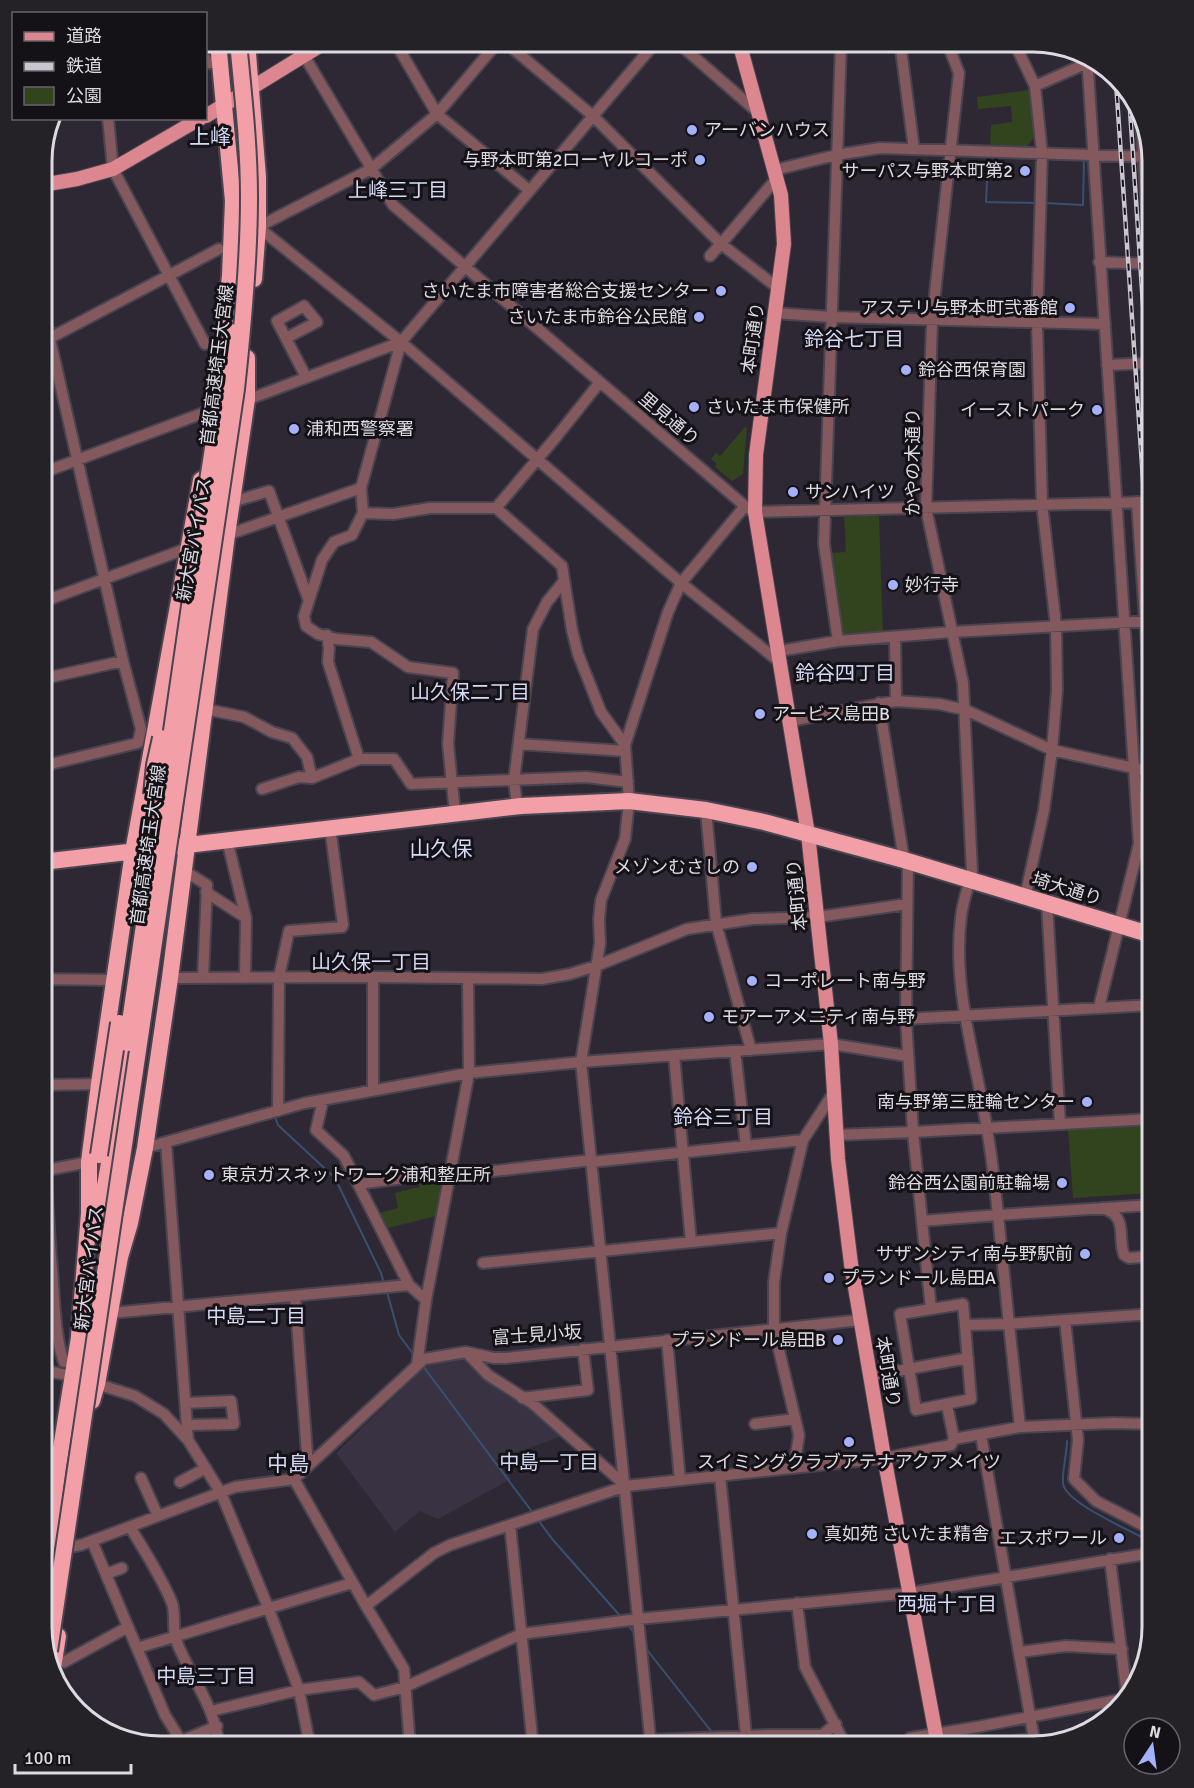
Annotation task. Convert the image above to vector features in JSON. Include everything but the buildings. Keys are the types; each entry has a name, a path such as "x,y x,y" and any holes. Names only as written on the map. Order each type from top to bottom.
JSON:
{"highway":[{"name":"首都高速埼玉大宮線","path":"52,1556 233,318 237,272 236,150 228,52"},
{"name":"首都高速埼玉大宮線","path":"52,1629 236,389 244,317 249,197 239,52"},
{"path":"92,1401 111,1313 170,978 232,502 258,227 258,177 248,52"},
{"name":"新大宮バイパス","path":"213,61 225,104 233,201 230,276 190,632 164,828 197,633 242,403"},
{"path":"79,1336 99,1084 114,980 133,852 213,414"},
{"path":"94,1159 145,865 155,765 170,690 196,531 209,474"},
{"path":"139,1154 178,844 191,720 190,695"},
{"name":"埼大通り","path":"53,861 517,806 628,801 706,810 764,822 906,861 1142,932"},
{"name":"新大宮バイパス","path":"52,1455 68,1369 79,1336 158,873 92,1401 70,1547 58,1661"}],"main road":[{"path":"207,115 309,52"},
{"name":"本町通り","path":"742,53 776,174 784,219 784,244 750,509 780,657 808,834 831,1044 844,1216 870,1376 936,1736"},
{"path":"53,183 77,180 113,169 198,120"}],"street":[{"name":"里見通り","path":"302,52 393,205 750,509"},
{"path":"401,52 437,114 529,190"},
{"path":"489,52 437,114 371,169 258,227 401,342 681,583 780,657 838,641 1142,621"},
{"path":"517,52 592,116 721,244 778,288"},
{"path":"455,813 448,744 453,673 408,667 371,642 336,639 318,634 306,626 304,616 322,560 334,542 352,535 363,513 361,488 401,342 647,53"},
{"path":"689,53 754,109 757,109"},
{"path":"838,641 824,544 824,511 841,53"},
{"path":"901,53 914,149"},
{"name":"かやの木通り","path":"951,53 959,73 932,321 926,508 963,683 966,710 972,872 965,895 960,940 962,987 965,1016 987,1128 1020,1427"},
{"path":"1019,53 1035,86 1042,153 1038,323 1042,504 1056,626 1057,690 1044,810 1025,897"},
{"path":"1035,86 1081,64"},
{"path":"1090,69 1092,156 1118,501 1139,844 1100,1007"},
{"path":"108,120 113,169 205,344"},
{"path":"710,255 776,174 836,156 880,148 1142,157"},
{"path":"53,335 219,249"},
{"path":"1100,262 1142,264"},
{"path":"775,313 932,321 1105,324"},
{"path":"286,338 306,377"},
{"path":"242,403 401,342"},
{"path":"1107,365 1142,363"},
{"path":"53,366 141,729 138,743 53,763"},
{"path":"496,508 600,382"},
{"path":"53,469 213,414"},
{"path":"227,535 361,488"},
{"path":"232,502 269,491 309,601"},
{"path":"1137,502 1142,552"},
{"path":"650,1736 629,1621 626,1486 599,1251 581,1062 600,943 601,900 625,839 628,782 625,748 668,612 681,583 750,509 824,511 1142,502"},
{"path":"363,513 393,514 430,508 496,508 562,566 578,654 601,712 625,748"},
{"path":"53,598 188,548"},
{"path":"517,806 513,780 533,629 547,602 564,581"},
{"path":"327,635 328,662 359,759"},
{"path":"896,637 896,701"},
{"path":"53,677 123,661"},
{"path":"790,721 896,701 918,701 966,710 1052,750 1142,770"},
{"path":"879,704 906,861 907,1056 930,1309"},
{"path":"205,709 244,717 272,732 292,738 307,757 312,777"},
{"path":"519,744 625,748"},
{"path":"262,789 299,777 312,777 359,759 394,759 411,784 586,777 628,782"},
{"path":"706,810 716,923 751,1050"},
{"path":"278,1111 279,977 290,930 342,927 343,925 330,827"},
{"path":"229,848 246,918 245,977"},
{"path":"183,870 207,885 203,978"},
{"path":"206,892 246,918"},
{"path":"170,978 542,979 596,966 687,929 716,923 753,919 818,917 907,904"},
{"path":"1047,904 1060,1124"},
{"path":"373,977 373,1090"},
{"path":"417,1365 426,1300 469,1073 468,978"},
{"path":"52,979 114,980"},
{"path":"906,1019 1142,1005"},
{"path":"139,1154 166,1142 278,1111 373,1090 469,1073 581,1062 831,1044 907,1056"},
{"path":"735,1051 746,1146"},
{"path":"674,1055 691,1242"},
{"path":"52,1085 99,1084"},
{"path":"794,1468 799,1435 774,1329 774,1282 781,1233 803,1140 834,1092"},
{"path":"323,1100 316,1130 344,1156 409,1285 426,1300"},
{"path":"837,1135 1142,1120"},
{"path":"358,1184 803,1140"},
{"path":"166,1142 188,1440"},
{"path":"52,1168 94,1159"},
{"path":"922,1221 1142,1205"},
{"path":"1130,1206 1125,1209 1120,1221 1124,1256 1142,1257"},
{"path":"1102,1208 1113,1213 1120,1221"},
{"path":"483,1263 781,1233"},
{"path":"111,1313 409,1285"},
{"path":"52,1293 60,1354 68,1369 52,1370"},
{"path":"295,1296 308,1466"},
{"path":"963,1304 972,1399 916,1410 900,1314 930,1309 963,1304"},
{"path":"965,1325 1142,1315"},
{"name":"富士見小坂","path":"466,1352 506,1358 861,1320"},
{"path":"1065,1320 1078,1440 1074,1479 1096,1501 1142,1525"},
{"path":"667,1340 680,1480"},
{"path":"522,1398 588,1390 583,1349"},
{"path":"70,1547 235,1487 294,1479 424,1359 466,1352 488,1375 522,1398 626,1486"},
{"path":"870,1376 968,1358"},
{"path":"97,1384 135,1396 164,1414 188,1440 221,1492 299,1690 308,1735"},
{"path":"186,1403 231,1401 234,1424 187,1425"},
{"path":"366,1606 434,1553 450,1545 626,1486 885,1458 951,1445 954,1439 947,1405"},
{"path":"755,1424 795,1419"},
{"path":"954,1439 1020,1427 1142,1424"},
{"path":"981,1435 1034,1736"},
{"path":"180,1482 206,1468"},
{"path":"720,1476 747,1736"},
{"path":"141,1478 158,1516"},
{"path":"294,1479 352,1583 404,1669 409,1735"},
{"path":"510,1525 532,1735"},
{"path":"130,1527 158,1574 173,1606 175,1638 211,1711 218,1735"},
{"path":"92,1540 165,1715 177,1735"},
{"path":"211,1711 299,1690 358,1682 374,1695 405,1687 521,1635 629,1621 910,1593 1142,1554"},
{"path":"1110,1559 1126,1683"},
{"path":"106,1574 122,1568"},
{"path":"137,1648 352,1583"},
{"path":"797,1604 805,1667 841,1736"},
{"path":"60,1664 128,1627"},
{"path":"1020,1652 1066,1646 1122,1650"},
{"path":"954,1736 1031,1717 1112,1701"},
{"path":"811,1736 822,1735 836,1724"},
{"path":"195,1735 217,1726"}],"shaded area":[{"path":"467,1355 565,1435 496,1460 511,1479 438,1519 420,1511 395,1532 336,1453 420,1372 424,1362"}],"green space":[{"path":"1029,90 1033,92 1036,135 1025,149 990,147 991,125 1012,122 1011,106 978,109 977,97"},
{"path":"745,427 747,428 743,474 732,481 715,467 717,464 711,459 716,453 720,456"},
{"path":"879,515 883,635 841,640 828,553 846,552 844,517"},
{"path":"1142,1125 1142,1194 1073,1198 1068,1129"},
{"path":"445,1175 436,1216 384,1229 376,1214 398,1208 395,1193 419,1187 420,1177"}],"waterway":[{"path":"1045,203 1083,205 1084,159"},
{"path":"987,180 986,202 1036,203"},
{"path":"250,1124 275,1117 278,1125 335,1178 381,1273 384,1284"},
{"path":"387,1292 399,1335 414,1355"},
{"path":"423,1366 533,1513"},
{"path":"1067,1441 1063,1478 1066,1491 1087,1508 1142,1538"},
{"path":"538,1520 622,1618"},
{"path":"628,1625 635,1634"},
{"path":"644,1646 711,1731"}],"railway":[{"path":"1117,92 1142,466"},
{"path":"1130,114 1142,290"}],"place":[{"name":"アーバンハウス","path":"692,130"},
{"name":"与野本町第2ローヤルコーポ","path":"700,160"},
{"name":"サーパス与野本町第2","path":"1025,171"},
{"name":"さいたま市障害者総合支援センター","path":"721,291"},
{"name":"アステリ与野本町弐番館","path":"1070,308"},
{"name":"さいたま市鈴谷公民館","path":"699,317"},
{"name":"鈴谷西保育園","path":"906,370"},
{"name":"さいたま市保健所","path":"694,407"},
{"name":"イーストパーク","path":"1097,410"},
{"name":"浦和西警察署","path":"294,429"},
{"name":"サンハイツ","path":"793,492"},
{"name":"妙行寺","path":"893,585"},
{"name":"アービス島田B","path":"760,714"},
{"name":"メゾンむさしの","path":"752,867"},
{"name":"コーポレート南与野","path":"752,981"},
{"name":"モアーアメニティ南与野","path":"709,1017"},
{"name":"南与野第三駐輪センター","path":"1087,1102"},
{"name":"東京ガスネットワーク浦和整圧所","path":"209,1175"},
{"name":"鈴谷西公園前駐輪場","path":"1062,1183"},
{"name":"サザンシティ南与野駅前","path":"1085,1254"},
{"name":"プランドール島田A","path":"829,1278"},
{"name":"プランドール島田B","path":"838,1340"},
{"name":"スイミングクラブアテナアクアメイツ","path":"849,1442"},
{"name":"真如苑 さいたま精舎","path":"812,1534"},
{"name":"エスポワール","path":"1119,1538"}],"district":[{"name":"上峰","path":"210,137"},
{"name":"上峰三丁目","path":"398,190"},
{"name":"鈴谷七丁目","path":"854,339"},
{"name":"鈴谷四丁目","path":"845,673"},
{"name":"山久保二丁目","path":"470,692"},
{"name":"山久保","path":"441,849"},
{"name":"山久保一丁目","path":"371,962"},
{"name":"鈴谷三丁目","path":"723,1117"},
{"name":"中島二丁目","path":"256,1316"},
{"name":"中島一丁目","path":"549,1462"},
{"name":"中島","path":"288,1464"},
{"name":"西堀十丁目","path":"947,1604"},
{"name":"中島三丁目","path":"206,1676"}]}
